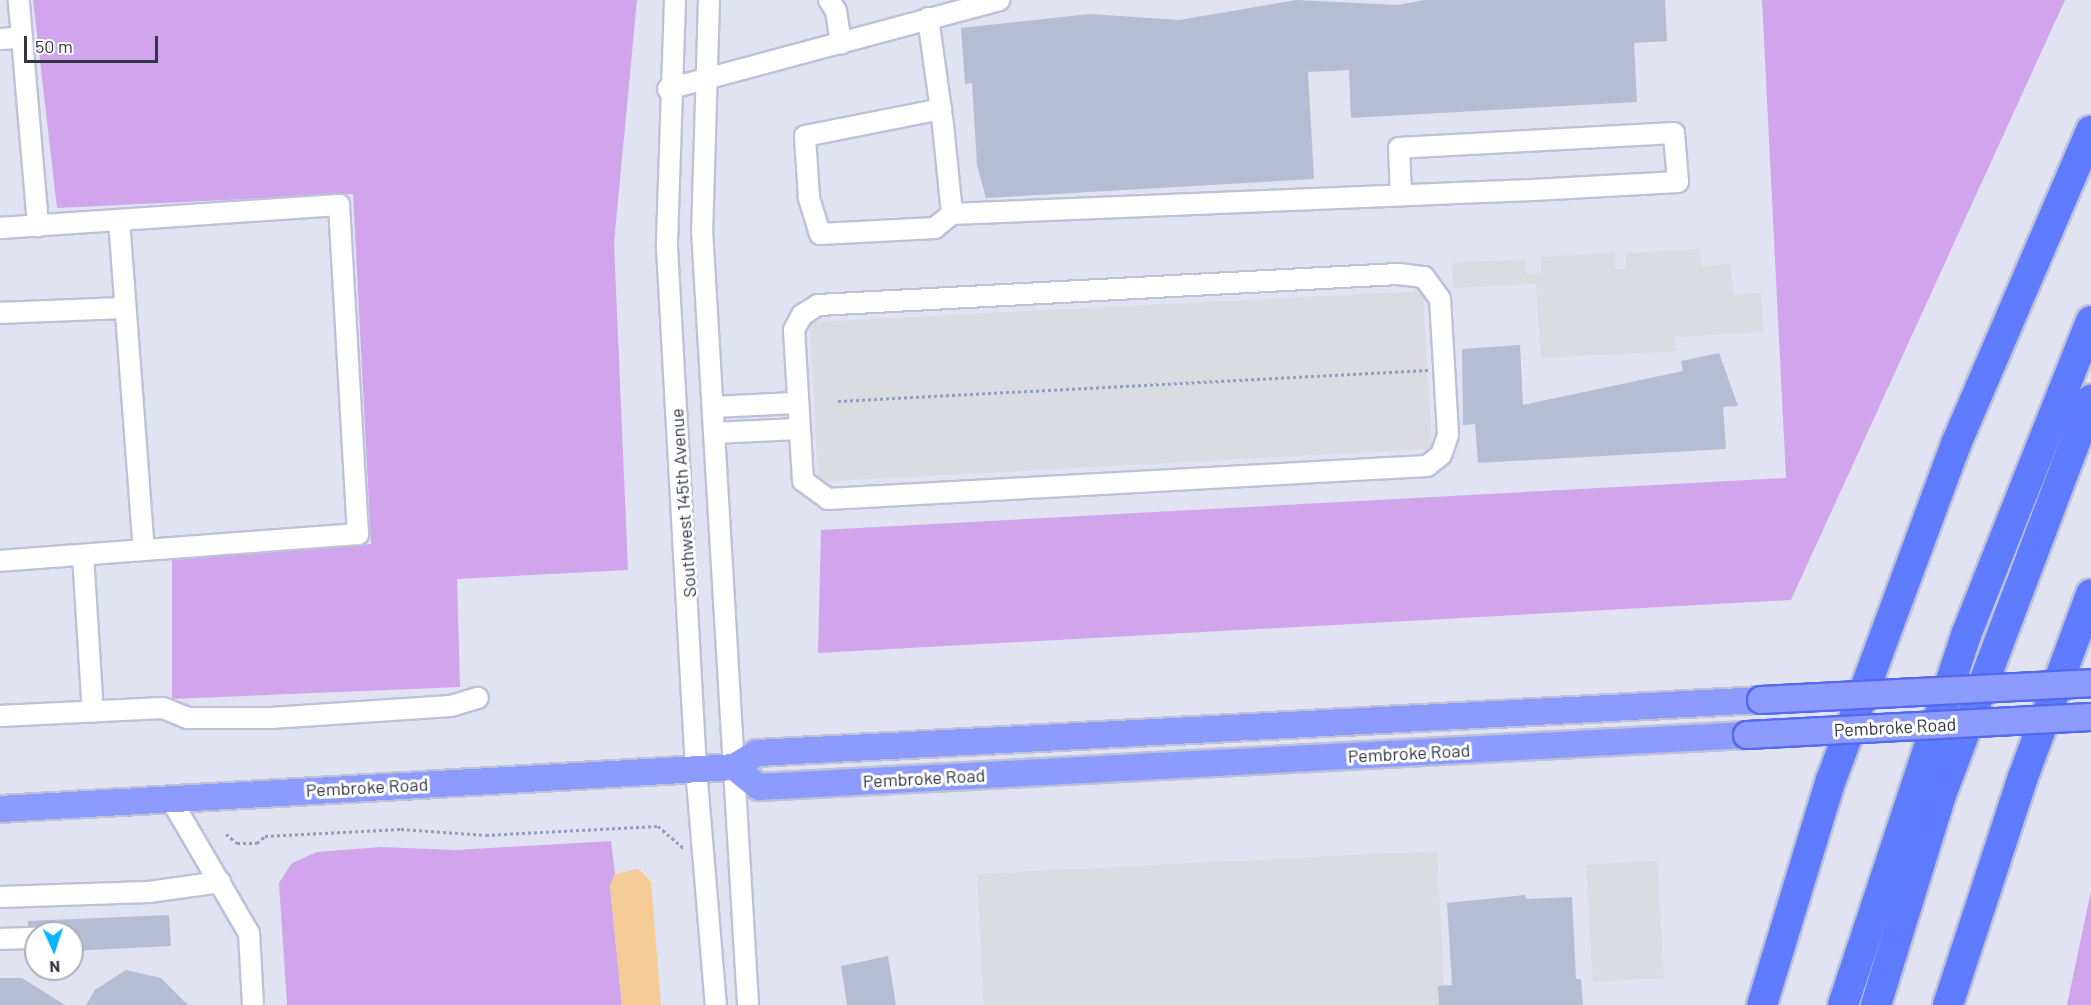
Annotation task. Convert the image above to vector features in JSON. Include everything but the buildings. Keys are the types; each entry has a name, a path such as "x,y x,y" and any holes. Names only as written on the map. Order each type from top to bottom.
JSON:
{"highway":[{"path":"1762,1005 1831,780 1956,444 2091,131"},
{"path":"1843,1005 1966,635 2091,321"},
{"path":"1876,1005 1941,795 2091,400"},
{"path":"1948,1005 2023,777 2091,594"}],"main road":[{"name":"Pembroke Road","path":"0,809 734,767 757,753 2091,683"},
{"name":"Pembroke Road","path":"734,767 759,787 2091,717"}],"street":[{"path":"19,0 38,225"},
{"name":"Southwest 145th Avenue","path":"675,0 668,89 667,247 696,769 716,1005"},
{"name":"Southwest 145th Avenue","path":"709,0 704,81 702,230 748,1005"},
{"path":"829,0 837,11 841,44"},
{"path":"668,89 999,0"},
{"path":"928,18 941,109 952,214"},
{"path":"0,39 22,38"},
{"path":"941,109 805,136 809,197 820,234 936,228 952,214 1678,182 1674,133 1399,148 1401,194"},
{"path":"0,228 339,205 358,534 0,561"},
{"path":"118,220 144,550"},
{"path":"1415,274 1431,282 1439,294 1444,369 1445,450 1433,464 1408,469 828,500 803,482 796,403 794,330 809,309 834,303 1415,274"},
{"path":"0,313 125,308"},
{"path":"713,407 796,403"},
{"path":"714,433 798,429"},
{"path":"83,555 93,712"},
{"path":"0,716 164,708 188,718 271,718 451,706 478,698"},
{"path":"170,798 249,933 253,1005"},
{"path":"0,897 149,891 220,882"},
{"path":"0,939 24,938"}],"path":[{"path":"838,401 1444,369"},
{"path":"226,834 237,843 256,843 265,836 401,829 486,835 658,826 688,852"}],"shaded area":[{"path":"33,0 637,0 614,243 628,570 457,579 460,687 172,699 172,560 371,544 353,194 57,208"},
{"path":"1762,0 2065,0 1791,600 818,653 821,530 1786,478"},
{"path":"1700,249 1701,266 1731,264 1733,295 1761,293 1763,332 1675,337 1676,351 1541,358 1536,284 1453,288 1452,263 1525,259 1527,274 1541,273 1541,257 1614,253 1616,269 1626,268 1626,253"},
{"path":"1423,291 1432,449 818,482 810,322"},
{"path":"611,841 615,874 610,886 622,1005 287,1005 279,883 292,863 317,852 381,847 456,850"},
{"path":"1437,851 1445,1005 984,1005 977,874"},
{"path":"1657,861 1664,978 1593,982 1586,865"},
{"path":"639,869 651,882 661,1005 622,1005 610,886 615,874"},
{"path":"2091,891 2091,1005 2067,1005"}]}
